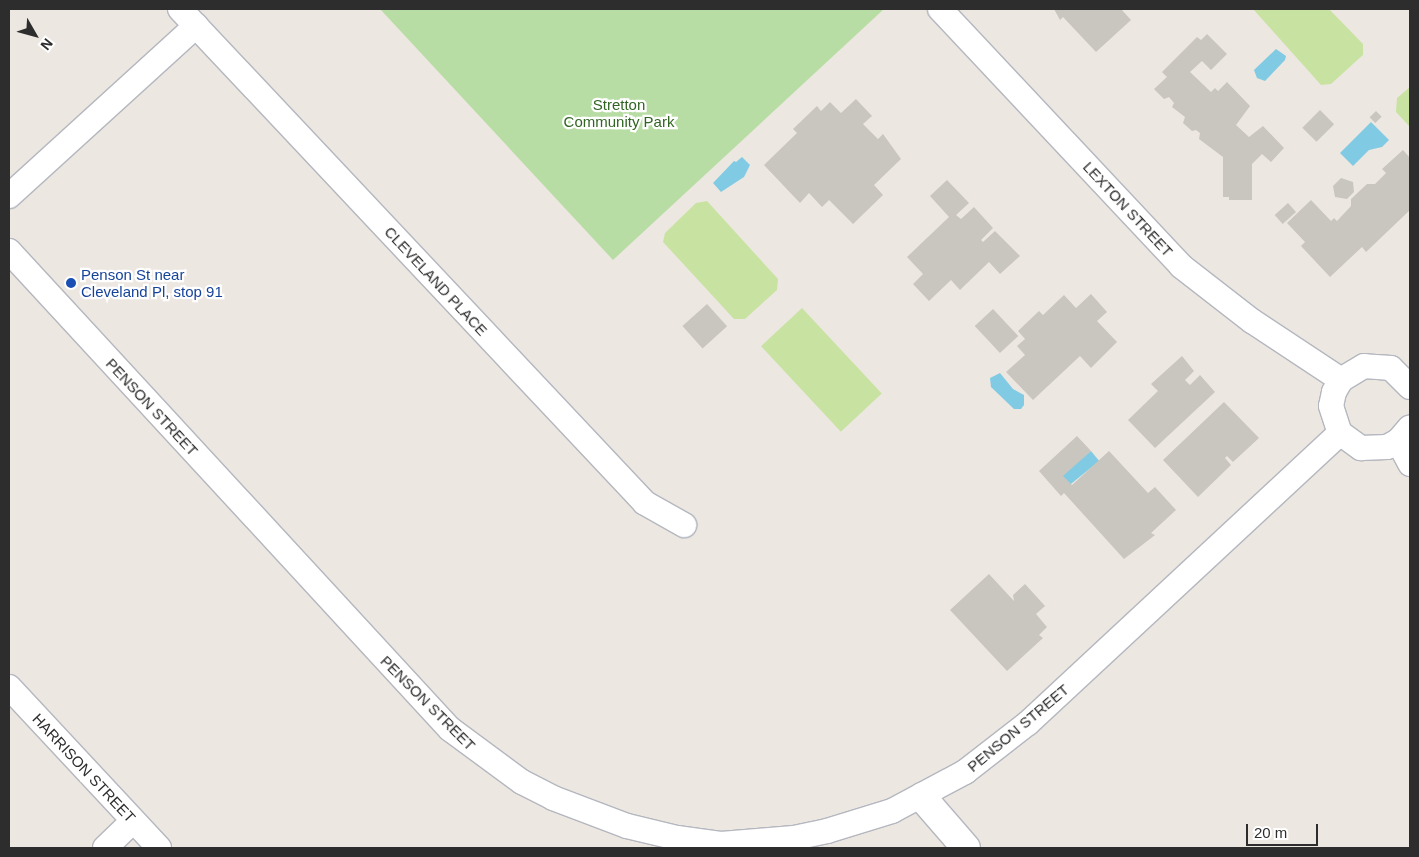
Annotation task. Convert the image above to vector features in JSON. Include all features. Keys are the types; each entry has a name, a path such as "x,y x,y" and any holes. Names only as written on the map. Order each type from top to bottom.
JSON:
{"street":[{"name":"LEXTON STREET","path":"940,9 1181,266 1252,321 1341,380"},
{"name":"CLEVELAND PLACE","path":"9,196 188,17 645,503 684,525"},
{"name":"PENSON STREET","path":"9,251 450,729 522,782 553,798 627,826 721,846 794,838 827,831 922,797 965,772 1028,723 1340,434"},
{"path":"1408,377 1391,368 1371,365 1351,371 1341,380 1331,406 1340,434 1361,448 1387,447 1404,434 1410,464"},
{"name":"HARRISON STREET","path":"9,687 159,848"},
{"path":"922,797 966,848"},
{"path":"105,848 134,821"}],"green space":[{"name":"Stretton Community Park","path":"380,9 884,9 613,260"},
{"path":"1253,9 1329,9 1363,44 1363,55 1331,84 1321,85"},
{"path":"1410,87 1410,127 1396,112 1397,98"},
{"path":"707,201 778,279 777,290 745,319 734,319 663,242 665,233 696,203"},
{"path":"802,308 882,394 841,432 761,346"}],"water":[{"path":"1276,49 1286,56 1285,60 1265,81 1257,78 1254,70"},
{"path":"1371,122 1389,140 1382,147 1369,150 1353,166 1340,153"},
{"path":"742,157 750,165 744,177 721,192 713,183 734,161 736,162"},
{"path":"1000,373 1013,389 1024,395 1024,405 1021,409 1014,409 991,387 990,378"},
{"path":"1091,451 1099,461 1070,485 1061,475"}],"building":[{"path":"1054,9 1121,9 1131,20 1096,52 1063,17 1060,20"},
{"path":"1207,34 1227,54 1211,70 1202,61 1190,72 1211,92 1215,88 1218,91 1227,82 1250,106 1236,125 1249,137 1263,126 1284,148 1271,162 1262,154 1252,164 1252,200 1229,200 1229,197 1223,197 1223,157 1199,139 1200,133 1196,130 1192,131 1183,123 1185,117 1172,107 1174,103 1169,97 1164,99 1154,89 1167,77 1162,72 1197,37 1201,40"},
{"path":"856,99 872,116 863,124 878,139 883,134 901,159 874,185 883,195 853,224 829,200 822,207 809,193 800,203 764,165 797,133 793,129 817,106 821,111 830,102 841,113"},
{"path":"1320,110 1334,124 1316,142 1302,128"},
{"path":"1376,111 1382,117 1375,123 1370,117"},
{"path":"1403,150 1410,158 1410,210 1366,252 1362,247 1330,277 1301,246 1305,242 1287,223 1311,200 1331,221 1334,218 1337,221 1351,206 1351,199 1367,184 1375,184 1386,173 1382,169"},
{"path":"1341,178 1353,182 1354,192 1347,199 1335,197 1333,186"},
{"path":"947,180 969,203 956,215 961,219 974,207 993,228 981,240 983,242 995,231 1020,256 1000,274 989,262 960,290 951,280 929,301 913,284 923,274 907,257 949,217 930,196"},
{"path":"1288,203 1296,212 1283,224 1275,215"},
{"path":"1091,294 1107,312 1097,321 1117,342 1091,368 1080,356 1033,400 1006,372 1025,355 1017,346 1025,339 1018,331 1039,311 1043,315 1064,295 1076,308"},
{"path":"707,304 727,326 703,348 682,326"},
{"path":"993,309 1018,336 1000,353 975,326"},
{"path":"1182,356 1194,371 1185,380 1190,385 1200,375 1215,392 1155,448 1128,420 1158,391 1151,384"},
{"path":"1224,402 1259,438 1233,462 1227,456 1225,458 1231,465 1198,497 1163,460"},
{"path":"1077,436 1091,451 1063,476 1072,485 1109,451 1148,493 1155,487 1176,510 1151,533 1155,535 1124,559 1064,493 1061,496 1039,471"},
{"path":"989,574 1014,601 1013,595 1025,584 1045,606 1036,614 1047,627 1039,635 1043,638 1007,671 950,610"}],"place":[{"name":"Penson St near Cleveland Pl, stop 91","path":"71,283"}]}
